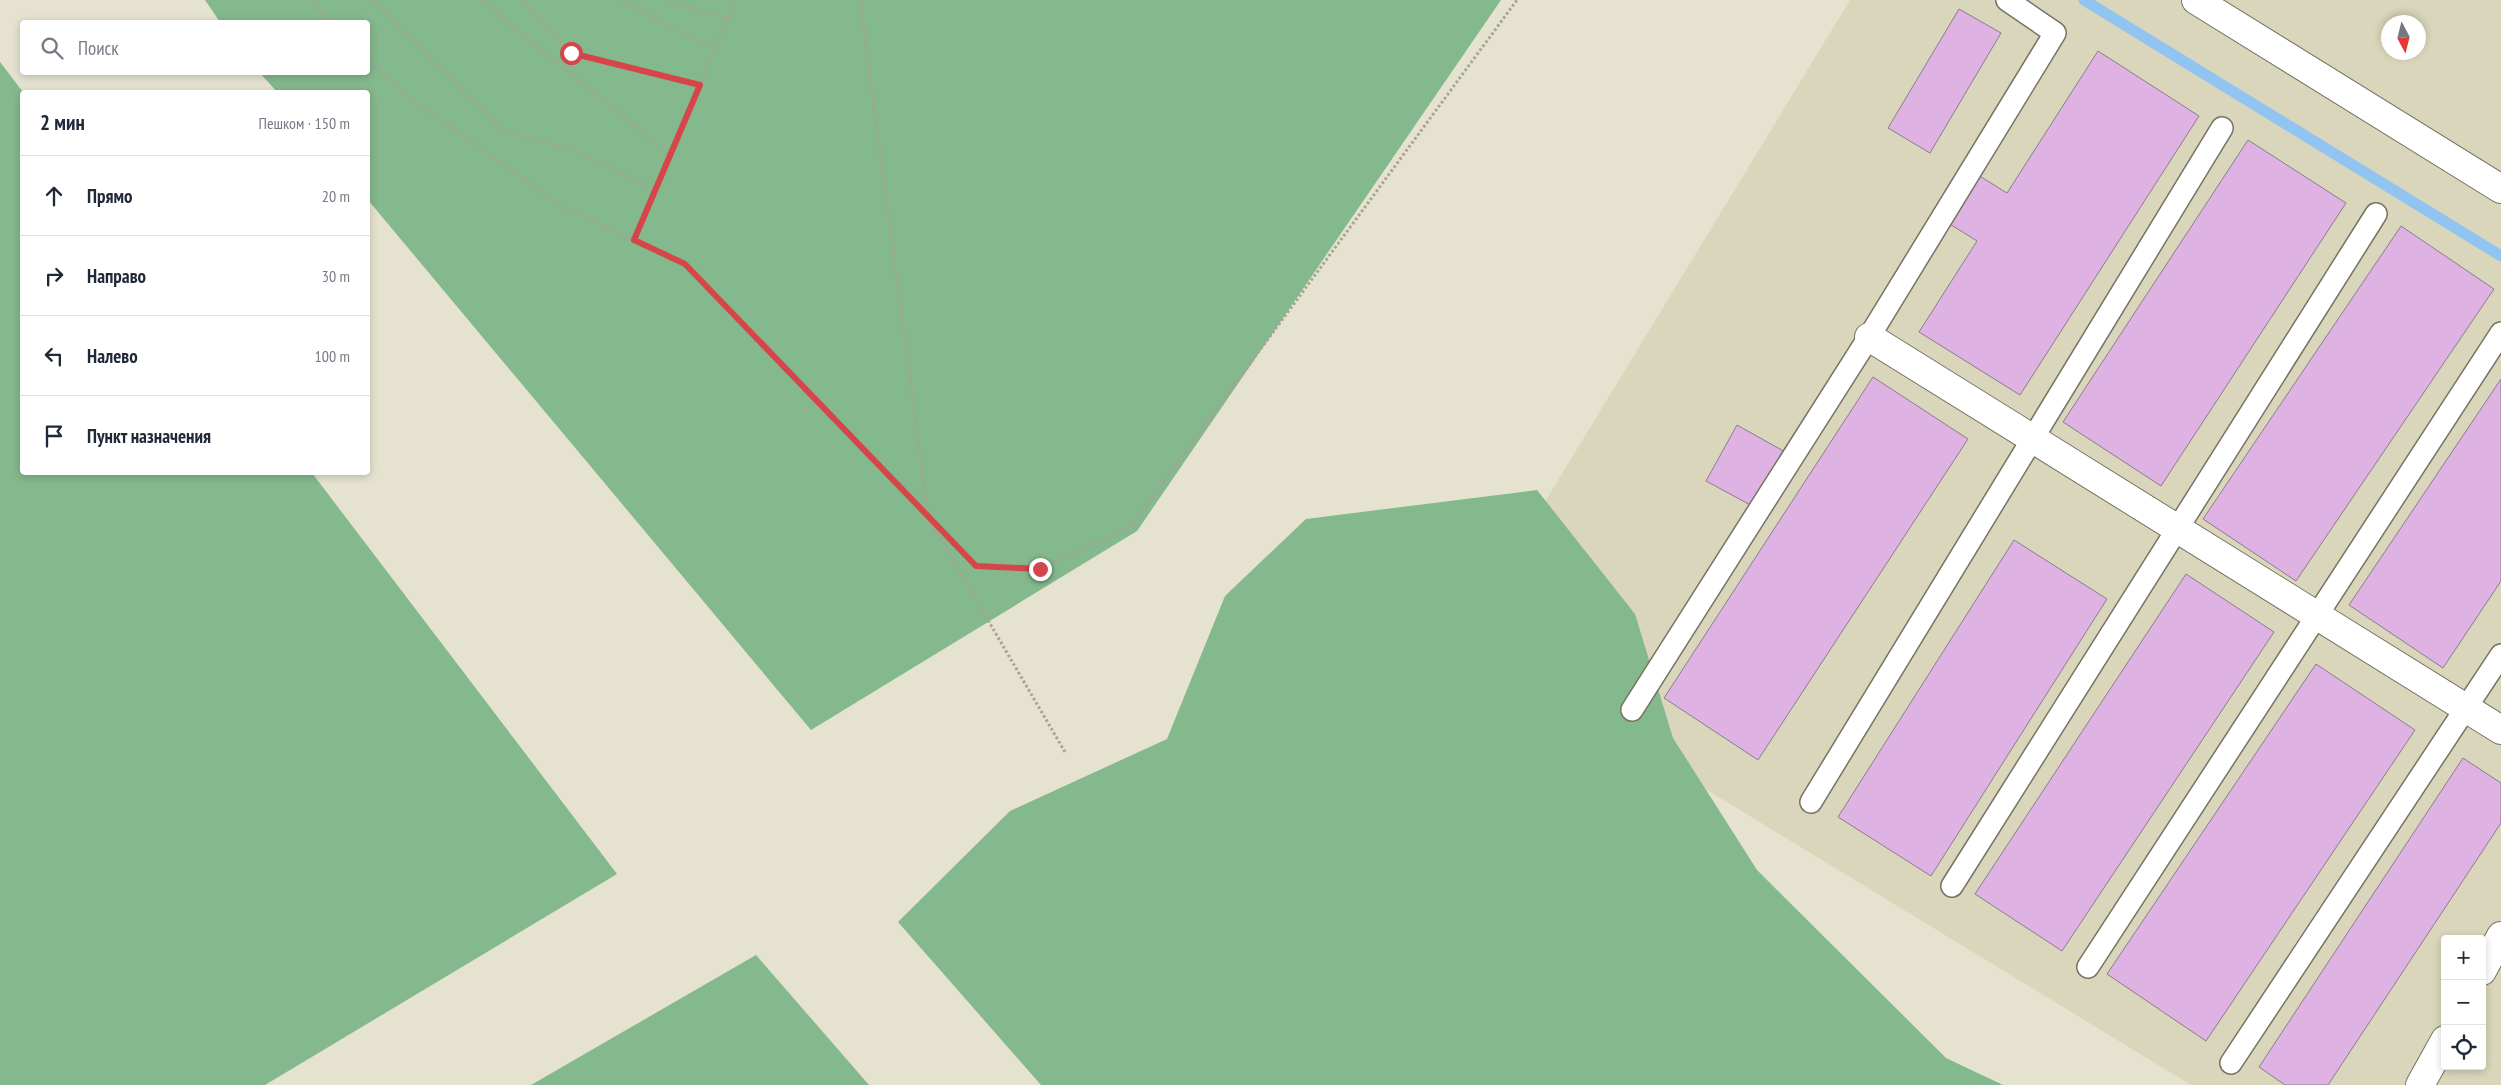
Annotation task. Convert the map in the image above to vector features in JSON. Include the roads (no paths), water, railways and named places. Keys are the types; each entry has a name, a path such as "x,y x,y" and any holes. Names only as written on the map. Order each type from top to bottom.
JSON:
{"street":[{"path":"2196,0 2501,189"},
{"path":"1869,337 2467,707 2501,730"},
{"path":"2486,964 2501,936"},
{"path":"2420,1085 2441,1047"}],"lane":[{"path":"1632,710 1869,337 2055,32 2007,0"},
{"path":"1811,802 2222,128"},
{"path":"1952,886 2376,214"},
{"path":"2088,967 2501,333"},
{"path":"2231,1063 2501,655"}],"waterway":[{"path":"2084,0 2501,256"}]}
